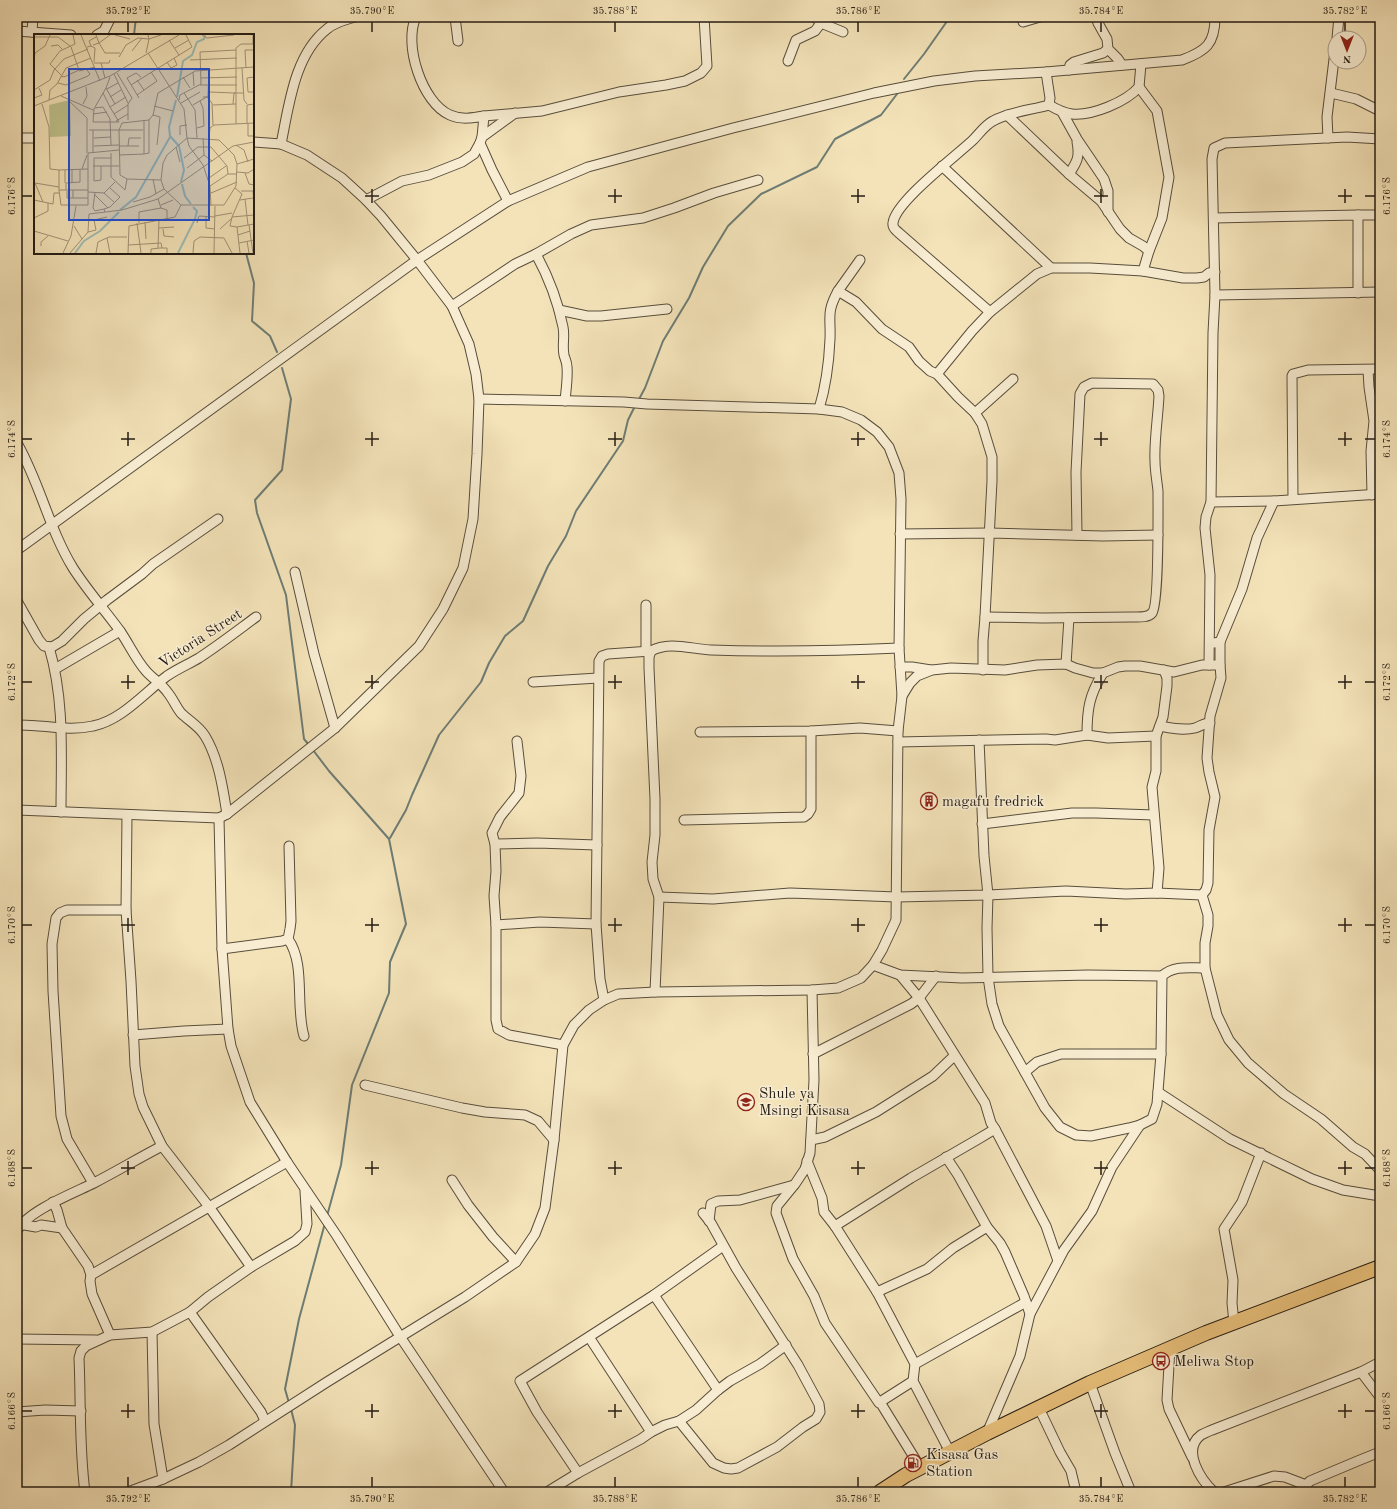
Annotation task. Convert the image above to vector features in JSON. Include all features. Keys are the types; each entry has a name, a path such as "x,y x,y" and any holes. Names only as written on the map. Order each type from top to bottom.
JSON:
{"highway":[{"path":"880,1492 920,1467 1090,1383 1170,1348 1380,1267"}],"street":[{"path":"32,32 33,17"},
{"path":"99,34 104,31 111,17"},
{"path":"281,144 298,72 309,49 327,28 340,21 355,17"},
{"path":"416,17 412,29 412,40 420,79 426,92 443,110 451,115 467,118 542,111 619,92 685,81 701,73 707,66 704,17"},
{"path":"455,17 458,42"},
{"path":"1022,22 1040,17"},
{"path":"1096,17 1098,24 1107,39 1108,49 1122,65"},
{"path":"17,551 417,260 508,201 588,167 733,128 874,93 934,81 975,76 1046,72 1182,60 1197,54 1207,46 1213,37 1215,17"},
{"path":"1338,30 1339,17"},
{"path":"788,61 796,40 815,31 818,20 843,32"},
{"path":"17,31 58,34"},
{"path":"1069,70 1070,65 1074,62 1103,53 1108,49"},
{"path":"990,312 893,228 892,223 896,214 905,202 942,166 974,140 992,121 1007,115 1048,105 1062,112 1077,114 1089,113 1100,109 1123,99 1139,87 1141,64"},
{"path":"1328,138 1327,117 1333,70"},
{"path":"1046,72 1050,98 1048,105"},
{"path":"1139,87 1157,111 1169,177 1162,218 1148,251 1143,271"},
{"path":"1331,93 1356,99 1380,111"},
{"path":"1062,112 1077,139 1104,179 1108,191 1108,212"},
{"path":"481,140 515,113"},
{"path":"1007,115 1069,174 1101,200 1120,229 1129,238 1143,246 1148,251"},
{"path":"366,200 402,181 429,175 462,162 474,154 481,140 484,116"},
{"path":"17,138 34,138"},
{"path":"1209,665 1210,575 1205,528 1206,517 1211,502 1213,333 1215,295 1212,159 1214,148 1225,143 1328,138 1380,139"},
{"path":"1069,174 1077,160 1079,152 1077,139"},
{"path":"481,140 492,170 508,201"},
{"path":"17,810 127,815 223,816 335,728 419,646 443,609 463,568 473,519 479,399 476,374 469,344 452,306 417,260 366,200 342,178 306,155 281,144 254,142"},
{"path":"942,166 1051,268"},
{"path":"452,306 515,264 591,225 618,220 643,218 714,193 758,180"},
{"path":"1358,215 1358,293"},
{"path":"1214,218 1380,215"},
{"path":"536,254 559,310 563,327 563,353 567,365 568,376 565,401"},
{"path":"819,409 825,389 831,338 829,319 831,304 838,291 860,260"},
{"path":"937,374 972,331 990,312 1037,274 1051,268 1090,268 1143,271 1183,278 1204,277 1209,273 1215,272"},
{"path":"838,291 856,302 882,329 908,348 930,371 937,374 975,413 982,424 992,457 983,641 984,670"},
{"path":"1215,295 1380,292"},
{"path":"559,310 587,316 601,316 667,309"},
{"path":"1293,499 1293,374 1308,370 1380,369"},
{"path":"1211,502 1274,501 1376,495 1372,451 1376,436 1368,370"},
{"path":"975,413 1013,379"},
{"path":"985,617 1132,617 1147,616 1152,614 1154,611 1156,598 1158,493 1155,461 1159,396 1158,390 1152,384 1092,383 1084,387 1080,394 1076,472 1077,535"},
{"path":"128,1492 163,1479 223,1448 465,1297 516,1262 531,1241 543,1216 547,1201 563,1045 574,1025 589,1010 604,1000 618,994 655,992 812,990 838,988 861,978 873,965 896,920 898,731 902,696 899,648 899,473 889,448 877,432 861,420 842,412 819,409 624,402 479,399"},
{"path":"17,443 36,481 52,526 73,568 89,592 120,631 142,666 168,692 182,715 200,729 206,736 215,760 222,783 222,948 228,1029 231,1046 250,1102 400,1338 504,1492"},
{"path":"1202,895 1208,884 1209,830 1215,797 1209,772 1208,758 1210,723 1214,700 1221,678 1220,642 1242,589 1257,538 1274,501"},
{"path":"17,601 39,640 44,646 49,647 62,641 84,619 152,564 218,519"},
{"path":"900,534 989,533 1158,535"},
{"path":"295,572 314,654 335,728"},
{"path":"646,605 655,799 655,835 652,862 653,880 659,897 655,992"},
{"name":"Victoria Street","path":"17,725 34,725 61,729 93,726 109,721 158,682 199,658 256,618"},
{"path":"1066,664 1069,618"},
{"path":"56,669 120,631"},
{"path":"1210,647 1214,643 1220,642"},
{"path":"604,1000 600,979 596,924 599,750 598,678 599,661 602,656 608,654 649,651 657,648 676,646 709,650 844,650 899,648"},
{"path":"49,647 56,669 60,697 61,812"},
{"path":"900,667 932,670 951,668 1005,670 1037,665 1066,664 1093,673 1103,673 1125,666 1140,666 1180,672 1202,665 1220,666"},
{"path":"902,696 910,683 917,676 932,670"},
{"path":"1157,893 1159,868 1152,786 1156,771 1156,736 1164,717 1167,678 1164,670"},
{"path":"1087,735 1087,713 1092,693 1103,673"},
{"path":"533,682 598,678"},
{"path":"1160,726 1175,729 1194,728 1204,723 1210,723"},
{"path":"700,732 810,732 860,728 898,731"},
{"path":"684,820 804,817 808,814 810,809 810,732"},
{"path":"898,742 1056,740 1087,735 1108,738 1156,736"},
{"path":"979,740 982,824 988,895 988,977 992,1004 999,1026 1045,1108 1060,1127 1076,1135 1091,1136 1140,1125 1149,1121 1153,1116 1157,1104 1161,1054 1162,976"},
{"path":"517,741 521,776 519,793 500,817 492,833 496,871 494,896 496,925 496,1020 498,1029 509,1035 563,1045"},
{"path":"982,824 1072,813 1154,815"},
{"path":"127,815 126,910 138,1094 162,1146 210,1208 251,1267"},
{"path":"494,844 537,843 597,845"},
{"path":"289,846 291,921 288,939 295,950 297,962 300,1016 304,1036"},
{"path":"659,897 713,899 790,893 896,897 988,895 1066,891 1126,894 1157,893 1202,895"},
{"path":"1202,895 1208,915 1205,943 1205,968 1217,1015 1229,1040 1248,1062 1284,1094 1321,1119 1353,1147 1365,1154 1380,1170"},
{"path":"93,1183 67,1139 61,1116 53,991 53,931 57,916 66,910 126,910"},
{"path":"496,925 540,922 596,924"},
{"path":"222,948 282,942 288,939"},
{"path":"873,965 900,975 988,977 1088,974 1162,976 1174,968 1205,968"},
{"path":"900,975 919,998 954,1056 985,1103 990,1122 1046,1226 1058,1261"},
{"path":"813,1054 911,1004 919,998 936,976"},
{"path":"812,990 814,1080 811,1140 805,1169 777,1206 776,1213 793,1259 814,1296 820,1313 831,1334 879,1403 880,1402 920,1467"},
{"path":"133,1035 228,1029"},
{"path":"1025,1072 1037,1062 1061,1054 1161,1054"},
{"path":"811,1140 825,1137 876,1112 933,1076 954,1056"},
{"path":"366,1085 462,1108 485,1112 525,1115 538,1121 554,1140"},
{"path":"1158,1092 1211,1125 1224,1136 1312,1179 1357,1194 1380,1196"},
{"path":"987,1433 1020,1356 1030,1314 1058,1261 1092,1210 1112,1167 1140,1125"},
{"path":"835,1226 946,1157 995,1129"},
{"path":"18,1226 53,1202 93,1183 162,1146"},
{"path":"1234,1323 1232,1302 1233,1280 1224,1230 1242,1202 1261,1153"},
{"path":"946,1157 958,1175 987,1227 1000,1243 1005,1252 1030,1314"},
{"path":"807,1161 822,1198 824,1212 835,1226 877,1292 915,1364 913,1381 950,1452"},
{"path":"110,1335 92,1294 90,1281 92,1275 287,1162"},
{"path":"452,1180 468,1205 493,1237 516,1262"},
{"path":"709,1222 711,1204 718,1201 740,1200 795,1184"},
{"path":"85,1492 81,1453 79,1358 81,1351 86,1346 110,1335 152,1332 190,1312 208,1297 251,1267 295,1241 305,1232 307,1221 305,1190"},
{"path":"53,1202 62,1228 88,1266 92,1275"},
{"path":"679,1421 713,1463 724,1468 731,1469 738,1468 777,1448 803,1427 816,1419 820,1412 819,1404 798,1365 702,1213"},
{"path":"18,1226 36,1227 41,1225 62,1228"},
{"path":"877,1292 927,1270 953,1248 987,1227"},
{"path":"578,1473 538,1412 520,1381 654,1295 723,1246"},
{"path":"654,1295 718,1390"},
{"path":"915,1364 1026,1302"},
{"path":"190,1312 261,1412 265,1421"},
{"path":"152,1332 154,1424 163,1479"},
{"path":"589,1337 651,1432"},
{"path":"17,1339 101,1340"},
{"path":"547,1492 651,1432 665,1425 679,1421 696,1410 718,1390 742,1373 760,1364 786,1345"},
{"path":"1170,1348 1167,1400 1169,1409 1199,1474 1214,1492"},
{"path":"1193,1459 1196,1441 1201,1436 1212,1430 1361,1372 1380,1362"},
{"path":"1361,1372 1380,1397"},
{"path":"880,1402 913,1381"},
{"path":"1090,1383 1115,1453 1131,1492"},
{"path":"1039,1408 1060,1452 1071,1471 1076,1492"},
{"path":"17,1412 45,1410 81,1411"},
{"path":"1224,1492 1274,1476 1285,1477 1305,1489 1310,1480 1380,1452"}],"waterway":[{"path":"134,34 136,17"},
{"path":"904,79 950,17"},
{"path":"638,401 645,388 663,341 689,298 703,267 728,226 761,194 817,167 835,139 881,115 897,94"},
{"path":"246,254 254,283 252,321 270,336 277,352"},
{"path":"282,368 291,399 282,470 255,500 257,513 286,595 304,739 309,745"},
{"path":"390,838 406,810 439,735 481,682 489,663 505,636 523,621 548,566 566,536 576,511 623,441 628,420 635,406"},
{"path":"313,750 329,771 389,839 406,924 390,962 389,993 352,1085 341,1165 327,1216"},
{"path":"289,1403 285,1389 299,1319 325,1223"},
{"path":"291,1409 295,1425 291,1492"}],"place":[{"name":"magafu fredrick","path":"929,801"},
{"name":"Shule ya Msingi Kisasa","path":"746,1102"},
{"name":"Meliwa Stop","path":"1161,1361"},
{"name":"Kisasa Gas Station","path":"913,1463"}]}
